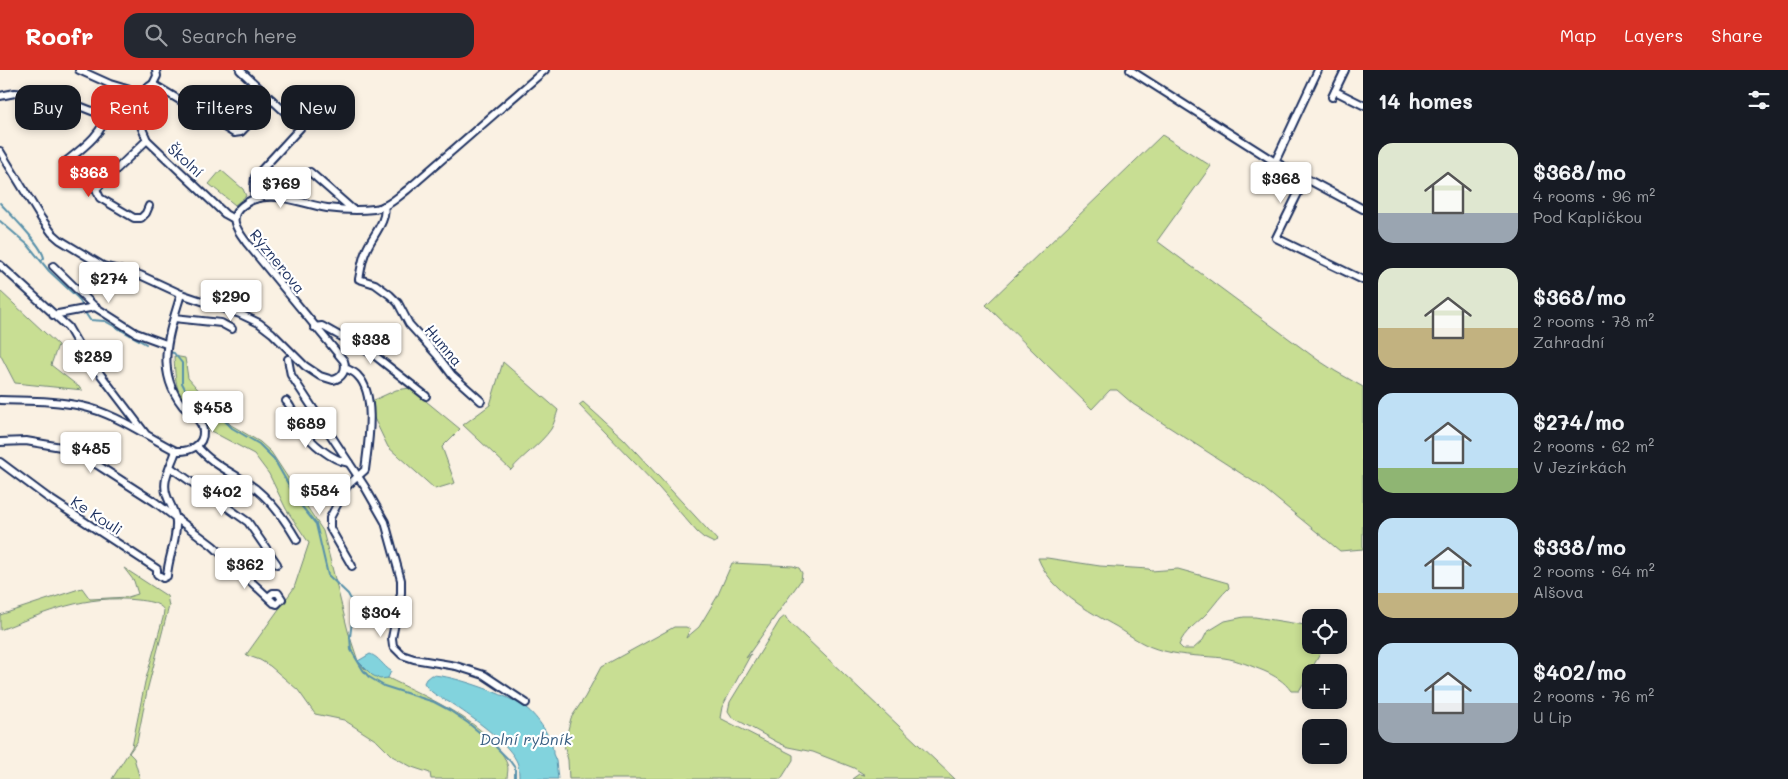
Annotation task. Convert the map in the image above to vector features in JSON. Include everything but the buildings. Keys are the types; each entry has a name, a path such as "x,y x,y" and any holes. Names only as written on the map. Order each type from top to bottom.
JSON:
{"street":[{"path":"79,70 113,85"},
{"path":"156,70 157,76 153,84 234,133 241,132 272,100"},
{"path":"240,70 301,128 255,177 255,199 266,196 299,201 326,208 353,210 377,209 407,190 545,70"},
{"path":"1130,70 1275,162 1363,209"},
{"path":"1275,162 1318,70"},
{"path":"1345,70 1333,94 1363,105"},
{"path":"0,96 15,94"},
{"path":"64,164 98,130"},
{"name":"Školní","path":"143,130 148,140 225,214 234,219"},
{"path":"148,140 96,188 100,198 134,218 141,218 146,213 148,206"},
{"path":"0,151 40,218 60,240 103,266 140,274 182,294 240,314 259,323 272,333 305,366 320,376 330,380 336,379 341,376 345,368"},
{"path":"310,172 353,210"},
{"path":"1305,178 1276,238 1363,280"},
{"name":"Rýznerova","path":"255,199 238,209 234,219 235,227 342,360 345,368 357,374 370,399 365,470 347,486 330,518 330,528 352,566"},
{"name":"Humna","path":"384,206 385,212 381,223 365,252 359,279 375,284 390,295 398,303 409,324 452,375 481,400"},
{"path":"0,264 68,327 79,346 148,436"},
{"path":"53,266 94,307 136,333 166,344"},
{"path":"0,400 55,402 82,406 109,416 176,452 183,452 197,446 202,438 202,426 182,405 174,391 171,385 166,355 166,344 182,294"},
{"path":"53,315 94,307"},
{"path":"174,318 221,323 232,329"},
{"path":"314,327 322,326 374,354 426,396"},
{"path":"288,359 292,374 358,476 385,522 400,576 401,594 392,638 393,646 402,655 414,659 456,666 484,675 526,703"},
{"path":"286,401 306,435 332,457 349,462"},
{"path":"0,442 26,441 61,447 80,455 156,502 213,546 268,597"},
{"path":"197,446 204,455 255,489 270,502 286,521 296,540"},
{"path":"176,452 165,480 166,494 176,519"},
{"name":"Ke Kouli","path":"0,462 47,497 157,569 157,574 163,578 167,576 176,535 176,519"},
{"path":"170,467 248,522 277,564"},
{"path":"156,502 166,494"}],"green space":[{"path":"1162,135 1211,166 1157,241 1318,360 1363,387 1363,549 1340,551 1262,487 1133,404 1117,390 1110,390 1092,409 986,305"},
{"path":"221,170 243,189 246,196 235,205 209,184"},
{"path":"0,291 58,345 51,365 83,390 15,383 0,354"},
{"path":"174,356 185,358 188,378 231,425 260,442 271,452 323,531 348,631 358,661 365,669 379,678 388,678 419,693 473,724 488,736 500,750 508,766 507,779 431,779 430,773 412,767 392,756 377,741 344,720 315,714 298,690 270,666 246,655 294,588 309,543 286,509 269,474 254,454 209,430 203,419 188,408 180,396 176,384"},
{"path":"503,362 558,410 547,435 511,470 463,425 490,405"},
{"path":"410,388 460,429 442,447 455,483 435,489 388,447 372,414 370,407 372,401 396,390"},
{"path":"583,402 624,439 718,541 714,543 697,532 659,488 579,405"},
{"path":"1038,558 1100,566 1149,569 1151,571 1178,569 1228,583 1229,588 1184,635 1179,645 1183,649 1193,649 1203,640 1207,632 1225,621 1255,617 1302,625 1302,654 1320,654 1314,664 1302,664 1302,686 1299,691 1291,691 1276,677 1239,662 1224,658 1171,653 1151,647 1071,599 1044,570"},
{"path":"732,563 793,566 799,568 802,573 801,580 746,658 751,654 722,707 720,718 793,755 793,760 781,779 569,779 568,760 564,745 571,718 601,667 674,627 690,629 686,638 699,627 717,597"},
{"path":"124,568 167,596 169,606 147,691 137,742 129,753 134,758 140,779 112,779 132,747 145,682 163,618 164,610 162,607 144,601 118,599 83,602 50,611 0,630 0,615 82,588 90,599 128,597 138,594 134,581"},
{"path":"785,616 788,621 955,779 852,779 859,774 865,775 854,768 813,752 788,747 732,717 728,711 730,702 780,620"}],"water":[{"path":"370,654 391,671 388,678 380,679 372,675 358,661"},
{"name":"Dolní rybník","path":"431,675 453,678 480,687 507,697 526,708 540,722 548,735 556,761 558,779 519,779 518,764 505,745 480,723 431,691 424,683"}],"waterway":[{"path":"0,203 38,245 44,258 41,261"},
{"path":"0,221 28,245 49,271 78,298 83,306"},
{"path":"84,311 90,320 105,321 146,344"},
{"path":"169,352 174,353 182,363 182,383 185,389 202,400 208,409 217,413 232,428 259,444 274,459 299,503 316,524 328,575 348,594 354,605 350,637 351,650 363,670 369,677 384,686 434,702 468,723 510,761 515,768 515,779"}]}
